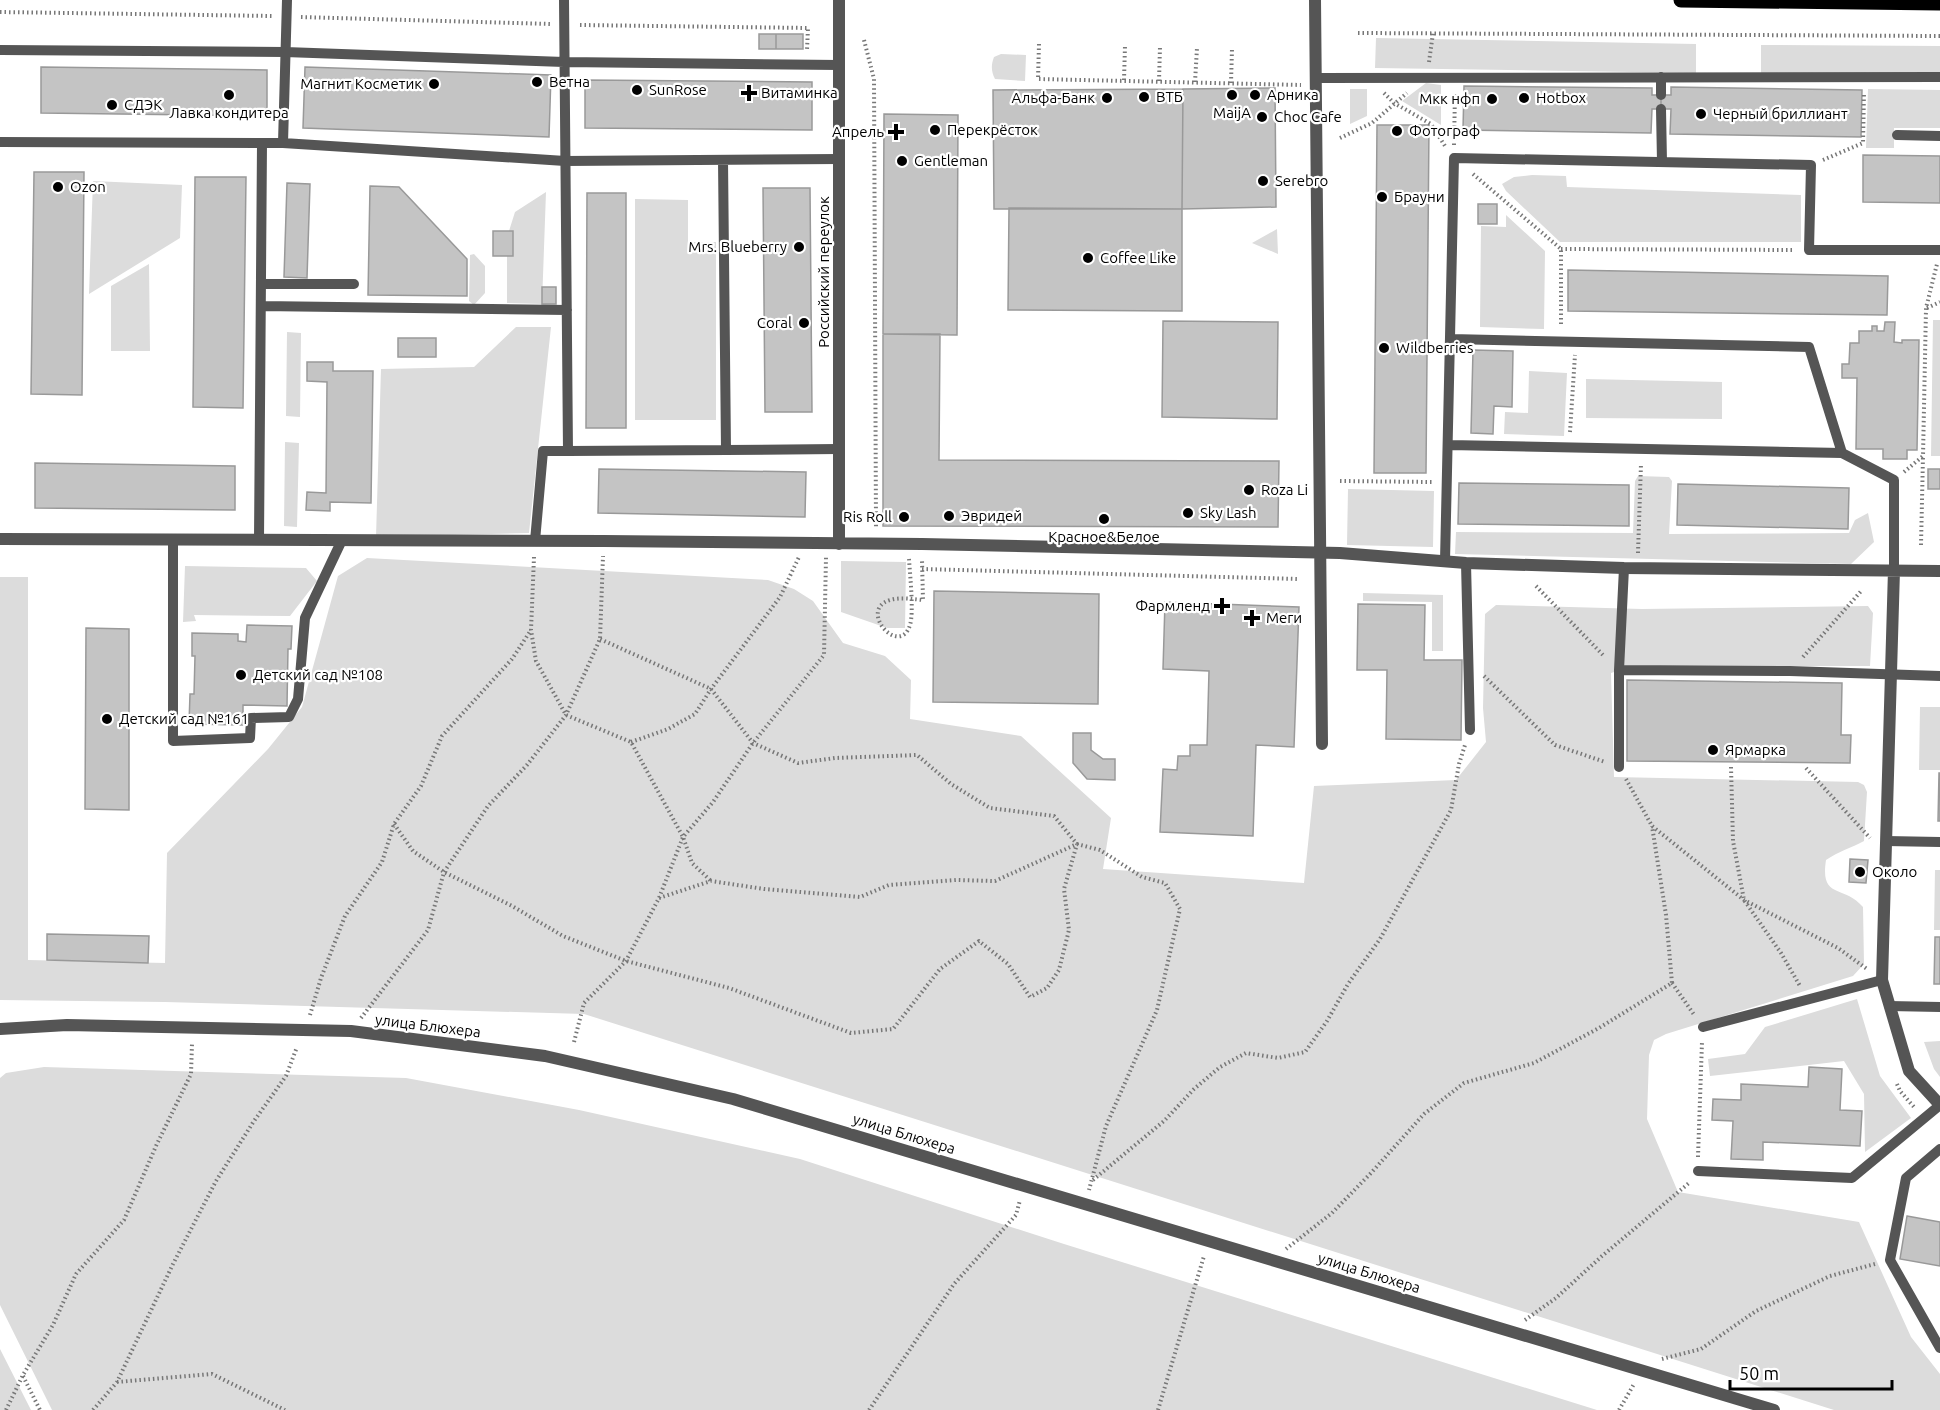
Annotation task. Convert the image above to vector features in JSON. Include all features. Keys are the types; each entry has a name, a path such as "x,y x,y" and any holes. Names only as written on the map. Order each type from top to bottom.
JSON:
{"main road":[{"path":"1681,0 1940,3"}],"street":[{"name":"Российский переулок","path":"839,0 839,544"},
{"path":"1315,0 1322,744"},
{"path":"0,540 922,544 1320,553 1466,563 1624,568 1940,571"},
{"path":"1894,570 1882,980 1909,1071 1940,1105"},
{"name":"улица Блюхера","path":"0,1029 67,1024 351,1031 545,1056 733,1099 1774,1410"}],"lane":[{"path":"283,143 287,0"},
{"path":"564,0 568,451"},
{"path":"0,50 285,52 564,62 839,65"},
{"path":"1661,77 1661,95"},
{"path":"1315,78 1940,77"},
{"path":"1661,109 1662,162"},
{"path":"1897,135 1940,136"},
{"path":"0,142 283,143 565,161 839,159"},
{"path":"259,540 262,143"},
{"path":"1445,561 1454,158 1811,165 1809,250 1940,250"},
{"path":"723,160 726,450"},
{"path":"261,284 354,284"},
{"path":"261,306 567,310"},
{"path":"1451,339 1809,346 1842,453"},
{"path":"1449,445 1842,453 1894,480 1894,570"},
{"path":"535,541 543,451 838,449"},
{"path":"173,540 173,741 250,738 251,718 290,717 298,699 304,618 342,540"},
{"path":"1466,563 1470,730"},
{"path":"1619,767 1618,670 1624,568"},
{"path":"1618,670 1790,671 1940,676"},
{"path":"1886,841 1940,842"},
{"path":"1703,1027 1882,980"},
{"path":"1889,1006 1940,1007"},
{"path":"1698,1171 1852,1178 1940,1105"},
{"path":"1940,1149 1906,1178 1890,1260 1940,1348"}],"path":[{"path":"0,12 286,16 564,25 808,28 807,64"},
{"path":"1358,33 1940,36"},
{"path":"864,40 874,79 875,525 878,532"},
{"path":"1039,44 1038,78 1302,85"},
{"path":"1124,81 1125,46"},
{"path":"1159,81 1160,47"},
{"path":"1196,82 1197,48"},
{"path":"1231,83 1232,49"},
{"path":"1811,165 1863,143 1864,77"},
{"path":"1371,78 1394,103 1431,124 1454,158 1561,249 1809,250"},
{"path":"1454,158 1455,78"},
{"path":"1561,249 1561,340"},
{"path":"1921,545 1926,308 1937,263"},
{"path":"1926,308 1940,302"},
{"path":"1569,447 1576,340"},
{"path":"1638,568 1641,448"},
{"path":"1894,480 1923,456"},
{"path":"1340,481 1448,482"},
{"path":"535,541 531,630 536,661 566,715 631,742 683,837 692,863 711,881"},
{"path":"359,1021 428,930 444,872 488,806 527,765 566,715 600,639 604,541"},
{"path":"631,742 668,729 695,714 780,597 807,544"},
{"path":"574,1042 584,1003 626,961 659,897 683,837 712,802 753,743 824,655 825,544"},
{"path":"909,558 911,622 905,633 889,634 882,629 878,614 886,601 894,599 923,600 922,544"},
{"path":"922,569 1299,579"},
{"path":"1536,586 1618,670"},
{"path":"1790,671 1862,590"},
{"path":"93,1410 117,1382 173,1264 216,1182 254,1121 286,1076 345,916 382,862 394,824 421,786 442,736 512,659 531,630"},
{"path":"600,639 711,689 753,743 798,763 835,758 917,755 951,784 990,807 1054,816 1077,844 1100,850 1142,877 1165,883 1180,909 1157,1010 1106,1126 1089,1191"},
{"path":"1469,661 1555,745 1602,761"},
{"path":"1091,1181 1164,1121 1194,1089 1220,1067 1246,1053 1278,1058 1305,1052 1380,939 1451,810 1459,764 1470,730"},
{"path":"1519,1324 1556,1298 1602,1256 1686,1187 1698,1171 1703,1027 1672,983 1666,915 1652,826 1619,767"},
{"path":"1731,767 1733,841 1744,900 1808,1000"},
{"path":"1806,768 1885,855"},
{"path":"394,824 413,850 444,872 512,906 563,936 626,961 729,988 851,1033 893,1029 940,969 979,940 1008,964 1030,997 1047,988 1059,970 1069,930 1064,889 1077,844"},
{"path":"1652,826 1744,900 1838,948 1882,980"},
{"path":"659,897 711,881 764,889 860,897 889,885 956,880 995,881 1077,844"},
{"path":"1284,1251 1332,1213 1424,1114 1464,1083 1534,1062 1599,1028 1672,983"},
{"path":"6,1410 52,1325 76,1274 124,1220 191,1074 192,1027"},
{"path":"869,1410 954,1284 1016,1215"},
{"path":"1658,1360 1701,1349 1756,1311 1830,1276 1890,1260"},
{"path":"1158,1410 1197,1282"},
{"path":"117,1382 212,1374 285,1410"},
{"path":"23,1375 40,1410"}],"shaded area":[{"path":"1376,38 1696,44 1696,73 1375,68"},
{"path":"1761,45 1940,46 1940,73 1761,73"},
{"path":"1001,54 1026,55 1025,81 995,79 992,63 994,57"},
{"path":"1426,83 1441,85 1441,125 1402,101"},
{"path":"1350,89 1367,89 1367,116 1350,124"},
{"path":"1868,89 1940,90 1940,128 1894,128 1894,148 1866,148"},
{"path":"1566,176 1567,187 1801,195 1801,242 1560,242 1506,191 1502,184 1514,177"},
{"path":"93,181 182,185 180,238 89,294"},
{"path":"546,192 542,304 507,303 507,256 513,256 513,232 509,231 515,212"},
{"path":"635,199 688,200 688,242 716,242 716,420 635,420"},
{"path":"1506,215 1545,251 1544,329 1480,327 1481,226 1506,227"},
{"path":"1277,229 1278,254 1252,243"},
{"path":"474,254 485,266 485,293 474,305 469,301 470,255"},
{"path":"149,264 150,351 111,351 111,286"},
{"path":"1933,320 1940,320 1940,456 1931,456"},
{"path":"516,327 551,327 529,533 376,537 381,369 474,367"},
{"path":"287,332 301,333 300,417 286,416"},
{"path":"1529,371 1567,373 1564,436 1504,434 1505,412 1528,413"},
{"path":"1586,379 1722,382 1722,419 1586,418"},
{"path":"285,442 299,443 297,527 284,526"},
{"path":"1638,476 1669,477 1672,481 1669,534 1849,533 1855,520 1868,513 1874,542 1851,564 1455,554 1456,532 1633,533 1635,481"},
{"path":"1348,489 1434,491 1433,547 1347,545"},
{"path":"367,558 768,580 794,589 813,601 843,643 885,656 911,680 910,719 1021,736 1111,818 1103,869 1304,883 1314,786 1456,780 1486,742 1483,708 1485,614 1496,605 1642,609 1868,606 1873,613 1870,666 1633,666 1611,673 1614,777 1858,782 1864,785 1867,792 1864,841 1826,860 1825,873 1826,881 1830,886 1863,907 1864,964 1853,976 1666,1034 1654,1040 1649,1055 1647,1119 1678,1192 1859,1222 1911,1337 1940,1374 1940,1410 1834,1410 584,1014 165,1002 0,1000 0,577 28,577 28,960 165,963 167,853 268,749 302,707 338,576"},
{"path":"841,561 906,562 905,628 887,628 841,612"},
{"path":"185,566 306,568 317,581 290,616 194,615 196,621 183,622"},
{"path":"1363,593 1443,595 1443,651 1432,651 1432,602 1363,601"},
{"path":"1920,707 1940,707 1940,770 1919,770"},
{"path":"1935,870 1940,870 1940,930 1934,930"},
{"path":"1857,999 1880,1076 1911,1118 1865,1152 1864,1094 1844,1061 1710,1076 1708,1059 1745,1054 1765,1027"},
{"path":"1940,1041 1940,1077 1934,1069 1924,1042"},
{"path":"44,1067 406,1078 579,1110 800,1159 1597,1410 52,1410 0,1305 0,1078 6,1073"},
{"path":"0,1349 31,1410 0,1410"}],"building":[{"path":"759,34 776,34 776,49 759,49"},
{"path":"776,34 803,34 803,49 776,49"},
{"path":"41,67 267,70 267,116 41,113"},
{"path":"305,67 551,75 549,137 303,128"},
{"path":"585,80 812,82 812,130 585,128"},
{"path":"1464,86 1652,88 1652,95 1661,95 1661,109 1652,109 1651,133 1463,130"},
{"path":"1671,87 1862,90 1861,137 1670,134 1671,109 1661,109 1661,95 1671,95"},
{"path":"1275,88 1276,207 1182,209 1183,89"},
{"path":"1183,89 1182,209 994,209 993,90"},
{"path":"884,114 958,115 957,335 883,334"},
{"path":"1377,125 1429,125 1426,473 1374,473"},
{"path":"1863,155 1940,156 1940,203 1863,202"},
{"path":"34,172 84,172 82,395 31,394"},
{"path":"195,177 246,177 243,408 193,407"},
{"path":"287,183 310,184 307,278 284,277"},
{"path":"370,186 399,187 467,259 467,296 368,295"},
{"path":"763,188 810,188 812,412 765,412"},
{"path":"587,193 626,193 626,428 586,428"},
{"path":"1478,204 1497,204 1497,224 1478,224"},
{"path":"1009,208 1182,209 1182,311 1008,310"},
{"path":"493,231 513,231 513,256 493,256"},
{"path":"1568,270 1888,276 1887,315 1568,311"},
{"path":"542,287 556,287 556,304 542,304"},
{"path":"1163,321 1278,322 1277,419 1162,417"},
{"path":"1885,322 1895,322 1894,342 1919,340 1917,450 1907,450 1907,459 1883,459 1883,449 1856,449 1857,378 1842,378 1842,364 1849,364 1850,343 1859,343 1859,331 1872,331 1872,326 1877,326 1877,331 1884,331"},
{"path":"883,334 940,334 939,460 1279,461 1278,527 883,526"},
{"path":"398,338 436,338 436,357 398,357"},
{"path":"1473,350 1513,351 1512,407 1494,406 1493,434 1471,433"},
{"path":"307,362 333,362 333,371 373,371 371,503 330,502 330,511 306,510 307,492 326,493 327,382 307,381"},
{"path":"35,463 235,466 235,510 35,508"},
{"path":"599,469 806,472 805,517 598,513"},
{"path":"1928,469 1940,469 1940,489 1928,489"},
{"path":"1459,483 1629,485 1629,526 1458,524"},
{"path":"1678,484 1849,488 1848,529 1677,525"},
{"path":"934,591 1099,594 1098,704 933,702"},
{"path":"1165,602 1299,607 1294,747 1256,745 1253,836 1160,832 1163,769 1177,770 1178,756 1190,756 1190,745 1207,745 1209,671 1163,669"},
{"path":"1358,604 1425,605 1424,660 1462,660 1461,740 1386,739 1387,670 1357,670"},
{"name":"Детский сад №108","path":"247,625 292,626 291,649 288,649 287,706 243,705 243,725 189,724 190,694 194,694 195,656 192,656 192,633 238,634 238,641 246,642"},
{"name":"Детский сад №161","path":"86,628 129,629 129,810 85,809"},
{"path":"1627,680 1842,683 1841,735 1851,735 1850,763 1627,761"},
{"path":"1073,733 1091,733 1091,750 1103,759 1115,759 1115,780 1087,779 1073,763"},
{"path":"1939,773 1940,821 1938,821"},
{"path":"1850,859 1868,860 1866,883 1849,882"},
{"path":"47,934 149,936 148,963 47,960"},
{"path":"1935,937 1940,937 1940,984 1934,984"},
{"path":"1809,1067 1842,1069 1840,1110 1862,1111 1860,1146 1763,1142 1763,1160 1731,1159 1733,1121 1712,1120 1713,1099 1741,1100 1741,1084 1808,1087"},
{"path":"1907,1216 1940,1222 1940,1266 1900,1259"}],"place":[{"name":"Ветна","path":"537,82"},
{"name":"Магнит Косметик","path":"434,84"},
{"name":"SunRose","path":"637,90"},
{"name":"Витаминка","path":"749,93"},
{"name":"Лавка кондитера","path":"229,95"},
{"name":"MaijA","path":"1232,95"},
{"name":"Арника","path":"1255,95"},
{"name":"ВТБ","path":"1144,97"},
{"name":"Альфа-Банк","path":"1107,98"},
{"name":"Hotbox","path":"1524,98"},
{"name":"Мкк нфп","path":"1492,99"},
{"name":"СДЭК","path":"112,105"},
{"name":"Черный бриллиант","path":"1701,114"},
{"name":"Choc Cafe","path":"1262,117"},
{"name":"Перекрёсток","path":"935,130"},
{"name":"Фотограф","path":"1397,131"},
{"name":"Апрель","path":"896,132"},
{"name":"Gentleman","path":"902,161"},
{"name":"Serebro","path":"1263,181"},
{"name":"Ozon","path":"58,187"},
{"name":"Брауни","path":"1382,197"},
{"name":"Mrs. Blueberry","path":"799,247"},
{"name":"Coffee Like","path":"1088,258"},
{"name":"Coral","path":"804,323"},
{"name":"Wildberries","path":"1384,348"},
{"name":"Roza Li","path":"1249,490"},
{"name":"Sky Lash","path":"1188,513"},
{"name":"Эвридей","path":"949,516"},
{"name":"Ris Roll","path":"904,517"},
{"name":"Красное&Белое","path":"1104,519"},
{"name":"Фармленд","path":"1222,606"},
{"name":"Меги","path":"1252,618"},
{"name":"Детский сад №108","path":"241,675"},
{"name":"Детский сад №161","path":"107,719"},
{"name":"Ярмарка","path":"1713,750"},
{"name":"Около","path":"1860,872"}]}
